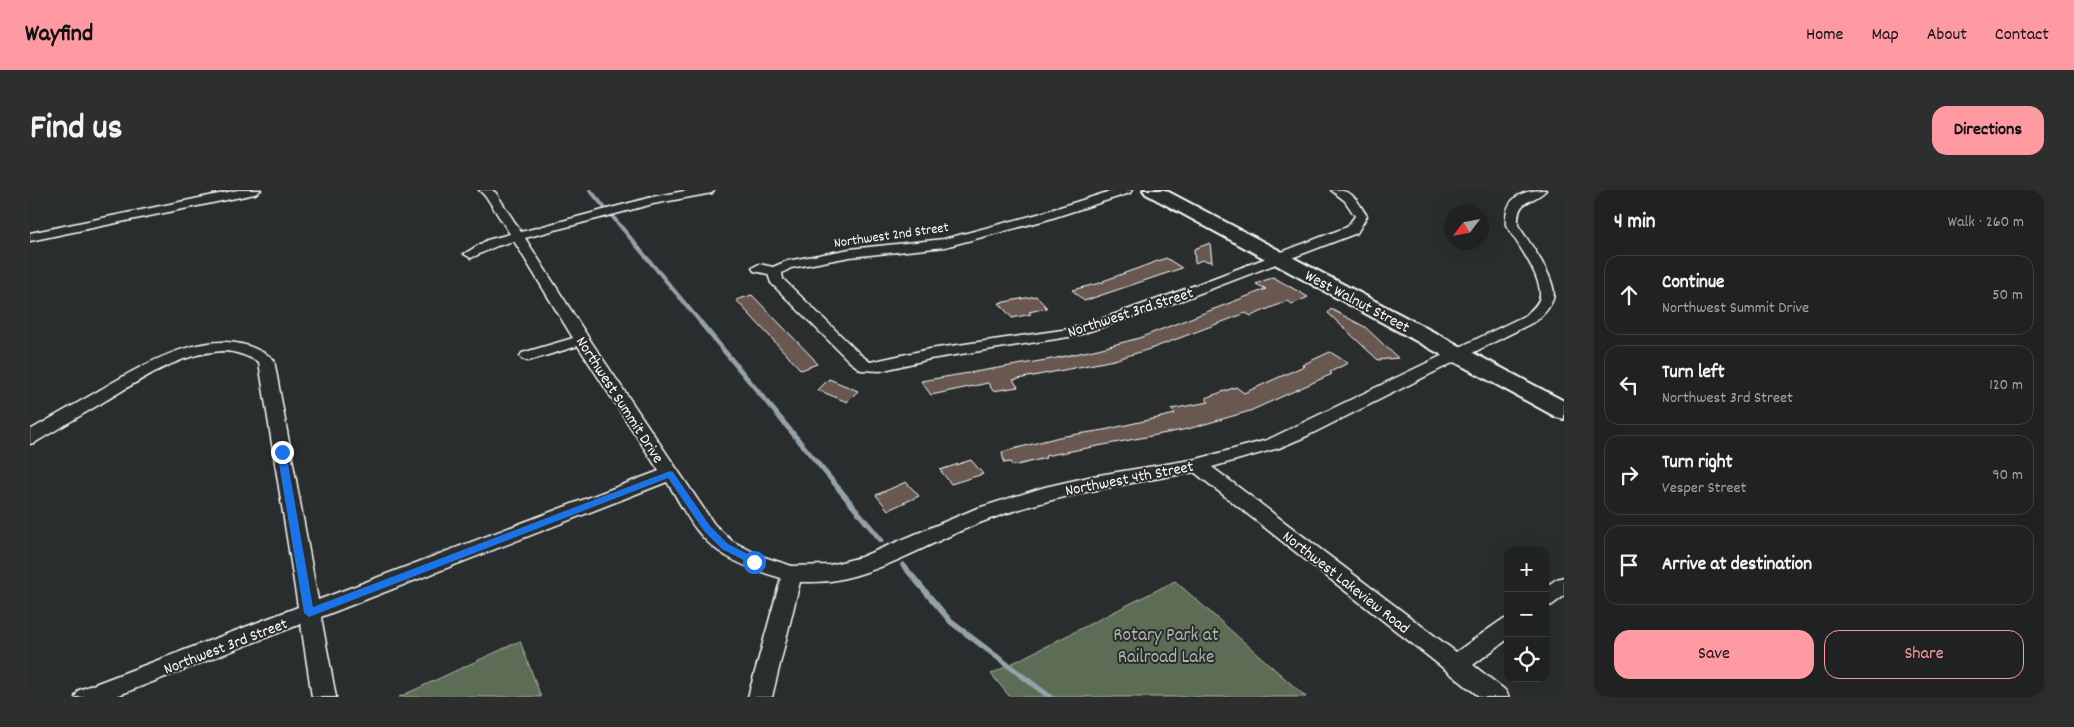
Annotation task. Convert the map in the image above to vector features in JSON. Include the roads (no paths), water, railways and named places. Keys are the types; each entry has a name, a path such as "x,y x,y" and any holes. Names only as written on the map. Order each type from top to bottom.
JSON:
{"street":[{"path":"30,237 251,190"},
{"name":"Northwest Summit Drive","path":"485,190 492,196 582,340 707,529 725,546 754,562 792,574"},
{"path":"471,254 492,242 708,190"},
{"name":"Northwest 2nd Street","path":"775,271 787,265 850,253 945,243 1042,217 1126,190"},
{"name":"West Walnut Street","path":"1152,190 1564,411"},
{"name":"Northwest 3rd Street","path":"775,271 776,280 854,358 867,366 887,364 930,354 1070,333 1092,327 1280,258 1352,230 1361,216 1350,199 1337,190"},
{"name":"Northwest 4th Street","path":"792,574 830,572 865,564 982,514 1044,494 1093,483 1197,465 1273,444 1301,432 1531,318 1544,306 1547,294 1543,279 1512,225 1511,216 1513,206 1521,198 1540,190"},
{"path":"759,268 775,271"},
{"path":"528,356 582,340"},
{"path":"30,438 169,358 196,350 237,348 254,352 266,360 324,697"},
{"name":"Northwest Lakeview Road","path":"1197,465 1497,697"},
{"name":"Northwest 3rd Street","path":"87,697 670,474"},
{"path":"760,697 792,574"},
{"path":"1549,596 1564,586"},
{"path":"1455,665 1504,629"}],"waterway":[{"path":"590,190 604,207"},
{"path":"612,216 702,324"},
{"path":"701,323 840,490"},
{"path":"839,489 881,540"},
{"path":"903,565 951,622 1050,697"}],"park label":[{"name":"Rotary Park at Railroad Lake","path":"1166,644"}]}
